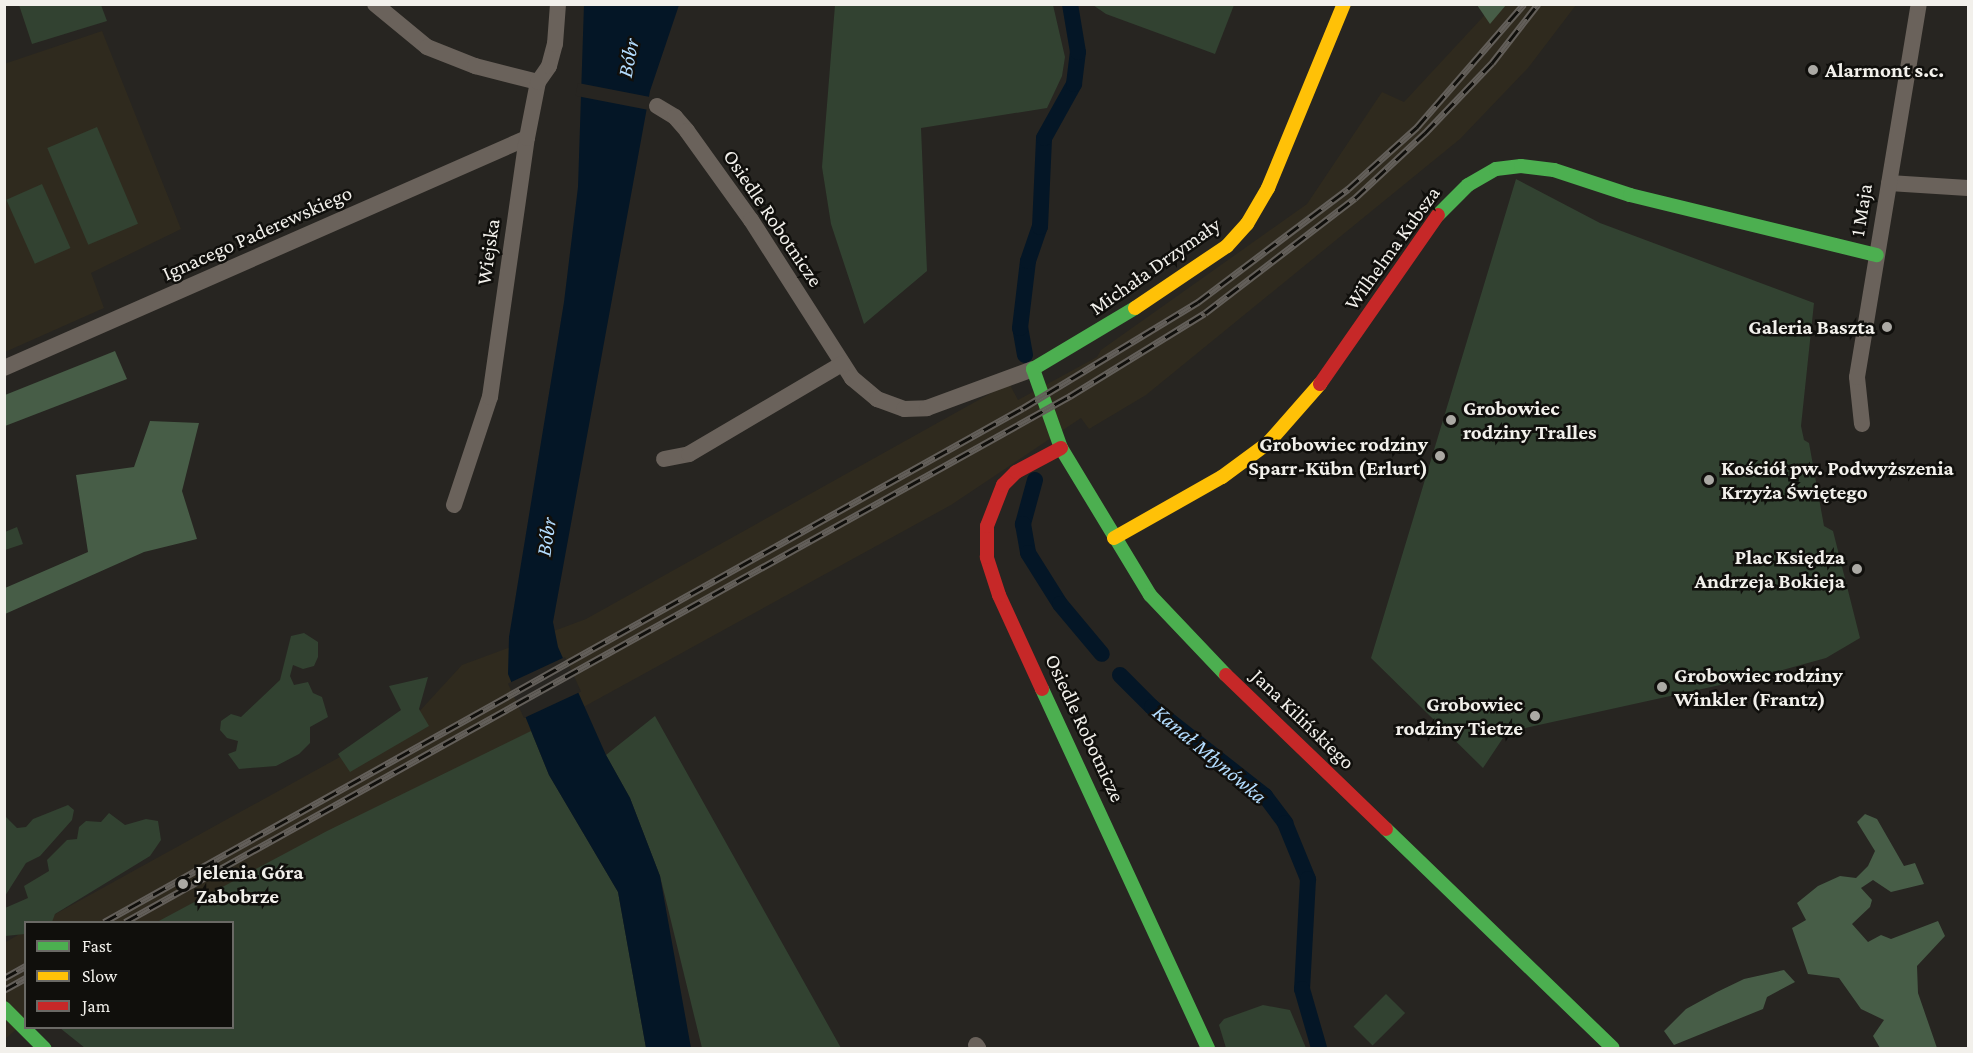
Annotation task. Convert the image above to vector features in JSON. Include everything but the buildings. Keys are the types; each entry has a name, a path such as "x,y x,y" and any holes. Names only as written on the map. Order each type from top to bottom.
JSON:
{"street":[{"path":"375,4 427,47 476,66 538,82"},
{"name":"Wiejska","path":"454,505 490,397 527,138 538,82 549,66 555,44 558,4"},
{"name":"Michała Drzymały","path":"1033,369 1099,332 1189,273 1227,246 1247,224 1268,188 1344,4"},
{"name":"1 Maja","path":"1862,424 1857,377 1919,4"},
{"name":"Osiedle Robotnicze","path":"657,106 675,117 751,220 842,364 877,399 915,410 1033,369"},
{"name":"Ignacego Paderewskiego","path":"4,368 527,138"},
{"name":"Wilhelma Kubsza","path":"1114,538 1222,477 1268,443 1319,385 1443,208 1468,185 1496,169 1521,166 1554,170 1630,195 1877,255"},
{"path":"1889,183 1968,188"},
{"path":"664,459 689,454 842,364"},
{"name":"Jana Kilińskiego","path":"1033,369 1061,448 1150,594 1190,640 1613,1048"},
{"name":"Osiedle Robotnicze","path":"1061,448 1016,472 1003,485 987,526 987,557 999,595 1208,1048"},
{"path":"4,1008 24,1028"},
{"path":"25,1029 44,1048"}],"shaded area":[{"path":"1494,5 1576,5 1528,68 1460,139 1146,395 1089,429 1081,418 951,505 194,921 43,921 416,715 462,665 586,619 1009,383 1018,400 1097,357 1101,350 1307,204 1382,92 1404,102"},
{"path":"102,31 181,229 91,273 104,308 5,352 4,64"},
{"path":"24,932 24,1023 5,1039 4,943"}],"green space":[{"path":"19,5 101,5 107,21 32,44"},
{"path":"835,5 1053,5 1065,57 1062,76 1047,108 921,128 927,271 864,324 831,224 822,167"},
{"path":"1093,5 1234,5 1215,54 1106,14"},
{"path":"1477,5 1506,5 1490,24"},
{"path":"97,127 138,224 88,245 47,148"},
{"path":"1516,179 1600,223 1814,303 1801,426 1804,440 1809,443 1824,526 1833,531 1860,638 1826,658 1761,676 1507,732 1483,768 1371,658"},
{"path":"42,184 70,248 35,264 6,200"},
{"path":"115,351 127,379 5,426 5,395"},
{"path":"150,421 199,423 182,491 197,539 144,552 5,614 5,588 88,552 76,475 134,467"},
{"path":"17,527 23,544 5,550 5,532"},
{"path":"304,633 318,642 318,657 314,666 303,669 293,665 290,676 294,685 308,682 313,693 322,697 328,717 310,727 310,743 299,754 276,766 239,769 228,754 236,751 238,741 227,738 220,730 221,721 231,714 241,717 280,680 291,636"},
{"path":"428,677 419,709 429,726 350,772 338,754 401,710 389,686"},
{"path":"655,716 841,1048 702,1048 660,876 630,798 606,755"},
{"path":"531,731 549,775 618,892 646,1048 85,1048 61,1029 234,1029 234,921 159,921 327,831"},
{"path":"68,805 74,810 72,820 40,856 26,863 5,896 5,816 17,828 26,827 33,819"},
{"path":"109,813 125,825 146,819 158,821 161,840 150,856 55,914 52,921 24,921 24,934 5,936 5,908 28,898 24,886 49,871 47,860 67,840 77,839 79,827 86,821 101,822"},
{"path":"1865,814 1877,819 1904,866 1915,863 1924,884 1891,892 1873,880 1861,888 1872,900 1870,907 1852,924 1868,942 1881,935 1891,939 1938,921 1945,936 1917,966 1918,993 1937,1048 1880,1048 1873,1036 1884,1020 1861,1009 1839,978 1808,974 1792,928 1806,920 1797,903 1818,886 1840,876 1856,878 1868,866 1875,851 1857,822"},
{"path":"1784,970 1795,982 1767,997 1763,1009 1674,1045 1664,1031 1686,1009 1717,992 1744,979"},
{"path":"1386,994 1405,1013 1373,1046 1353,1027"},
{"path":"1263,1005 1290,1010 1306,1048 1226,1048 1219,1025 1224,1019"}],"water":[{"name":"Bóbr","path":"584,4 679,5 650,91 553,622 558,647 606,755 630,798 660,876 691,1048 646,1048 618,892 549,775 508,674 509,637 564,302 578,187"}],"pier":[{"path":"578,83 653,98 650,110 576,96"},
{"path":"565,657 581,691 524,718 508,684"}],"waterway":[{"name":"Kanał Młynówka","path":"1025,355 1020,328 1028,261 1040,227 1044,138 1074,84 1078,52 1070,4"},
{"name":"Kanał Młynówka","path":"1035,480 1023,524 1028,553 1060,604 1102,654"},
{"name":"Kanał Młynówka","path":"1120,675 1152,707 1265,796 1285,823 1308,879 1302,989 1319,1048"}],"railway":[{"path":"106,921 1023,408 1198,302 1348,189 1417,127 1524,4"},
{"path":"127,921 1070,396 1205,313 1355,198 1425,133 1492,63 1538,4"},
{"path":"4,978 24,967"},
{"path":"4,990 24,979"}],"traffic: fast":[{"path":"1438,215 1468,185 1496,169 1521,166 1554,170 1630,195 1877,255"},
{"path":"1135,308 1033,369 1061,448 1150,595 1226,675"},
{"path":"1042,689 1208,1048"},
{"path":"1386,829 1613,1048"},
{"path":"4,1008 24,1028"},
{"path":"25,1029 44,1048"}],"traffic: slow":[{"path":"1135,308 1227,246 1247,224 1268,188 1344,4"},
{"path":"1114,538 1222,477 1268,443 1320,384"}],"traffic: jam":[{"path":"1320,384 1438,215"},
{"path":"1042,689 999,595 987,557 987,526 1003,485 1016,472 1061,448"},
{"path":"1226,675 1386,829"}],"place":[{"name":"Alarmont s.c.","path":"1813,70"},
{"name":"Galeria Baszta","path":"1887,327"},
{"name":"Grobowiec rodziny Tralles","path":"1451,420"},
{"name":"Grobowiec rodziny Sparr-Kübn (Erlurt)","path":"1440,456"},
{"name":"Kościół pw. Podwyższenia Krzyża Świętego","path":"1709,480"},
{"name":"Plac Księdza Andrzeja Bokieja","path":"1857,569"},
{"name":"Grobowiec rodziny Winkler (Frantz)","path":"1662,687"},
{"name":"Grobowiec rodziny Tietze","path":"1535,716"},
{"name":"Jelenia Góra Zabobrze","path":"183,884"}]}
